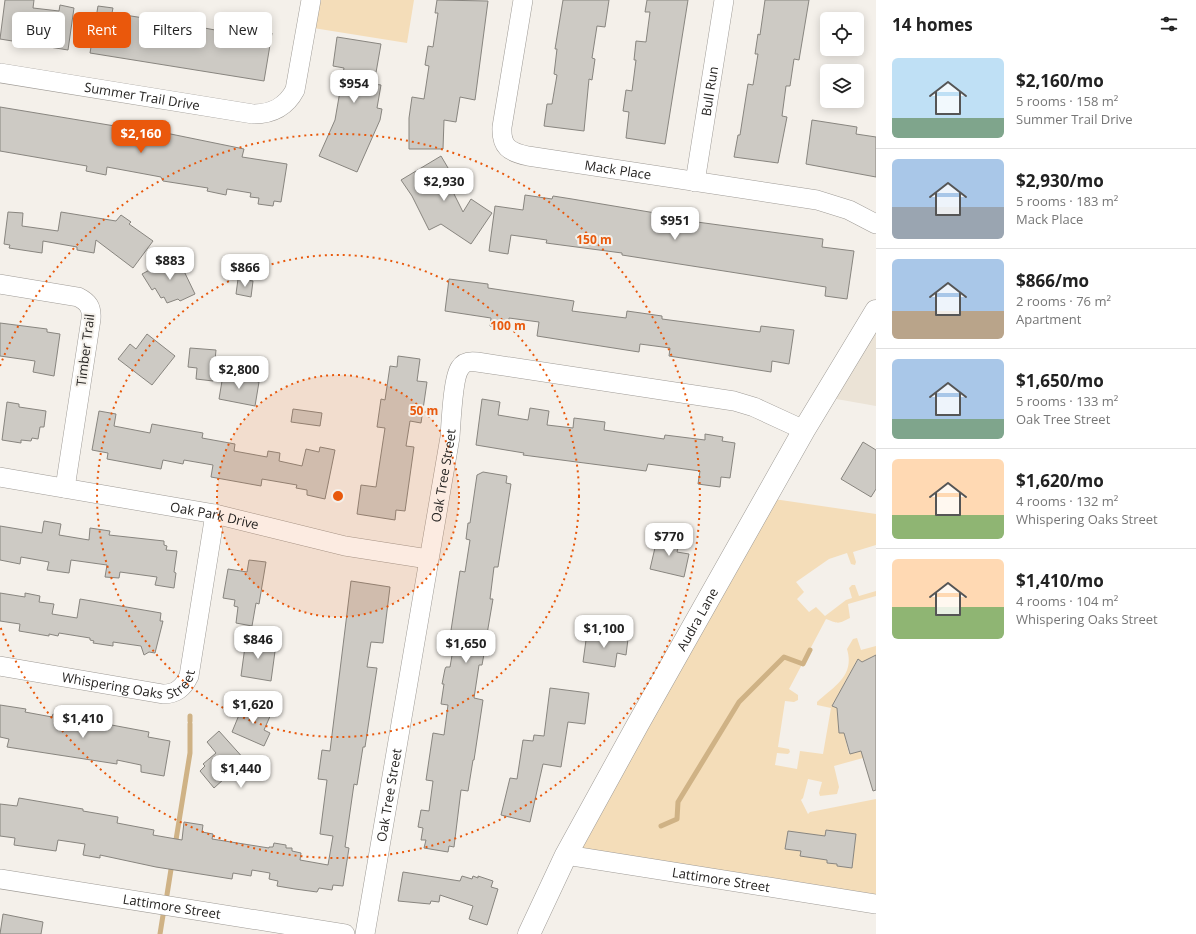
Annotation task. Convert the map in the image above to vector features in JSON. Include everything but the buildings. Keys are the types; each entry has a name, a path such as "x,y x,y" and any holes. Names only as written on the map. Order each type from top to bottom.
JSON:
{"street":[{"name":"Summer Trail Drive","path":"0,73 253,114 269,113 282,107 292,96 298,84 311,0"},
{"name":"Mack Place","path":"523,0 502,127 502,139 506,147 521,155 817,200 849,210 876,224"},
{"name":"Bull Run","path":"695,182 724,0"},
{"name":"Timber Trail","path":"0,284 78,297 87,303 90,308 91,319 65,488"},
{"name":"Audra Lane","path":"529,934 566,855 638,724 804,430 876,311"},
{"name":"Oak Tree Street","path":"365,934 450,437 458,372 461,366 467,362 483,362 734,401 754,407 804,430"},
{"name":"Oak Park Drive","path":"0,478 215,514 345,546 428,559"},
{"name":"Whispering Oaks Street","path":"0,666 163,694 175,692 180,689 189,676 215,514"},
{"name":"Lattimore Street","path":"566,855 876,904"},
{"name":"Lattimore Street","path":"0,879 345,934"}],"shaded area":[{"path":"311,0 414,0 407,43 307,27"},
{"path":"876,311 876,406 825,397"},
{"path":"767,498 876,514 876,545 853,552 856,562 855,565 851,564 847,553 829,559 796,582 804,592 797,599 809,612 816,607 825,616 846,600 852,598 849,588 852,585 855,585 859,596 876,591 876,596 848,604 850,618 838,623 826,619 789,689 798,695 798,700 794,702 785,701 778,747 789,749 790,752 788,754 777,753 775,765 797,769 800,751 823,754 831,708 817,705 817,702 841,680 846,673 849,658 847,649 853,639 857,638 861,650 876,646 876,655 862,662 857,660 832,706 837,708 839,733 844,733 849,754 861,751 863,758 834,766 839,787 837,794 820,796 819,793 822,782 808,779 803,798 801,800 808,814 810,812 876,799 876,904 566,855","holes":["827,830 856,834 852,868 827,863 827,860 800,856 801,851 785,849 788,831 825,836"]}],"waterway":[{"path":"661,826 677,819 678,802 739,702 784,657 803,664 810,650"},
{"path":"190,716 190,721"},
{"path":"175,846 190,753 190,724"},
{"path":"166,901 172,863"},
{"path":"160,934 164,909"}]}
